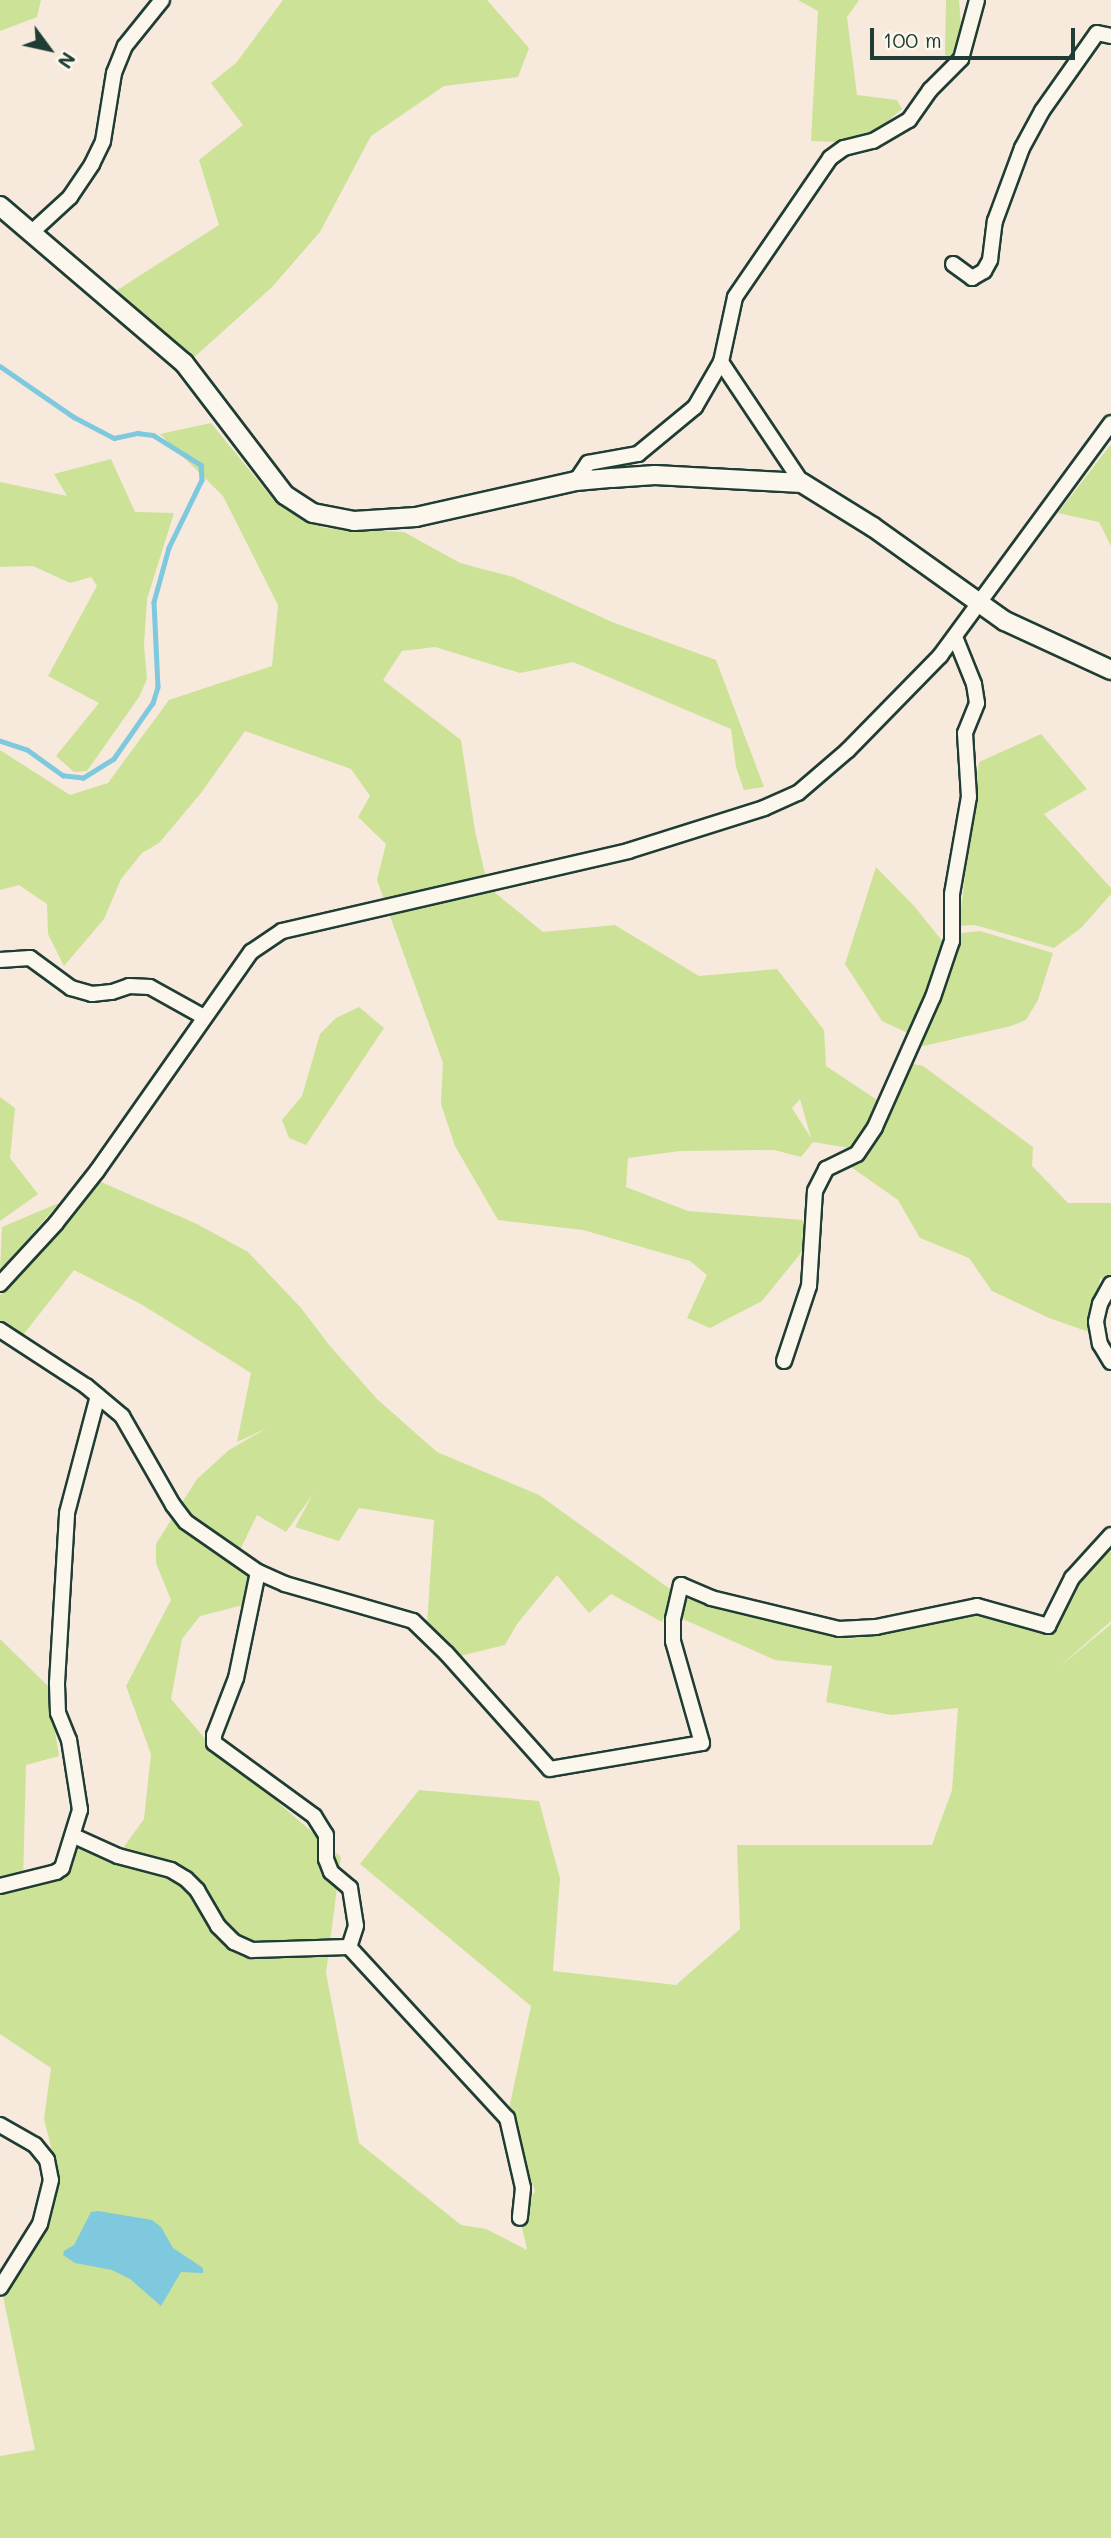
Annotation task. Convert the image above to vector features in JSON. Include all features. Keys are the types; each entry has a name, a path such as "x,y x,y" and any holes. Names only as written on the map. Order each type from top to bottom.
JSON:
{"street":[{"path":"32,232 70,197 92,164 103,141 114,74 125,46 162,0"},
{"path":"576,481 588,463 638,454 695,407 721,362 735,297 830,158 845,148 873,141 909,120 930,90 961,59 977,0"},
{"path":"953,264 972,278 984,271 990,260 995,221 1029,135 1042,111 1097,33 1111,36"},
{"path":"0,206 184,363 285,495 302,508 320,516 354,521 416,517 576,481 655,475 802,483"},
{"path":"721,362 802,483 873,527 1005,621 1111,670"},
{"path":"0,1284 56,1223 97,1171 251,952 282,931 628,852 764,808 798,793 848,750 955,637 1111,423"},
{"path":"785,1361 809,1286 811,1216 815,1191 826,1169 857,1154 875,1128 916,1029 933,997 952,941 952,894 969,797 965,733 977,703 974,684 955,637"},
{"path":"0,960 30,958 71,988 92,993 112,992 129,986 150,987 204,1017"},
{"path":"1111,1284 1100,1304 1097,1322 1100,1344 1111,1362"},
{"path":"0,1330 98,1396 122,1416 173,1505 186,1522 258,1572 285,1584 413,1621 447,1654 550,1769 702,1743 672,1628 681,1585 711,1598 839,1629 876,1627 977,1606 1048,1626 1072,1578 1111,1535"},
{"path":"0,1886 56,1872 62,1868 80,1810 69,1740 58,1713 57,1683 67,1513 98,1396"},
{"path":"258,1572 236,1678 214,1735 214,1743 314,1816 326,1835 326,1859 331,1872 349,1888 356,1926 349,1947"},
{"path":"74,1836 118,1856 171,1870 186,1879 197,1890 218,1926 234,1942 252,1950 349,1947 507,2118 523,2188 520,2218"},
{"path":"0,2125 35,2145 47,2160 51,2180 40,2224 0,2288"}],"green space":[{"path":"0,0 41,0 37,17 0,31"},
{"path":"283,0 487,0 529,48 518,77 444,86 371,136 320,232 272,287 190,361 111,294 219,225 199,160 243,125 211,83 236,63"},
{"path":"798,0 859,0 847,17 857,95 897,100 902,109 878,129 836,142 811,141 818,11"},
{"path":"946,0 959,0 962,38 959,61 945,55"},
{"path":"211,423 273,499 324,528 404,532 460,563 513,577 612,622 716,660 764,787 744,790 736,767 731,729 573,662 520,673 435,647 402,651 383,680 461,740 475,831 488,887 543,932 615,925 699,976 777,969 824,1030 826,1066 880,1102 850,1148 813,1142 801,1157 774,1150 680,1151 628,1158 626,1187 688,1211 803,1220 805,1248 762,1301 710,1328 687,1318 707,1275 690,1261 583,1230 498,1220 455,1146 441,1104 443,1063 377,880 386,844 358,817 370,796 351,769 245,731 201,793 159,843 142,853 121,879 104,919 64,966 48,934 47,904 19,885 0,890 0,750 70,795 108,783 169,700 272,666 278,605 223,496 160,434","holes":["800,1099 811,1138 792,1108"]},
{"path":"1111,444 1111,546 1099,522 1058,513"},
{"path":"111,459 135,512 174,513 147,599 144,645 147,679 139,697 87,771 74,772 56,756 99,703 48,676 97,586 91,577 70,583 33,566 0,567 0,482 67,496 54,474"},
{"path":"1041,734 1087,789 1044,814 1111,888 1111,894 1081,928 1054,948 975,925 959,926 979,762"},
{"path":"876,867 914,906 943,942 910,1034 882,1021 845,964"},
{"path":"980,931 1053,953 1038,1000 1026,1020 1011,1026 919,1047 942,996 961,933"},
{"path":"359,1007 384,1028 306,1145 289,1138 282,1120 302,1096 320,1034 336,1018"},
{"path":"908,1063 923,1066 1033,1147 1032,1166 1068,1203 1111,1203 1111,1274 1100,1279 1089,1332 1049,1318 992,1291 969,1258 920,1238 898,1200 851,1167 869,1146 877,1142"},
{"path":"0,1097 15,1108 10,1158 38,1194 0,1221"},
{"path":"101,1182 197,1224 248,1252 301,1308 330,1346 377,1399 437,1452 539,1495 670,1589 670,1606 662,1622 611,1594 589,1613 557,1575 517,1624 505,1645 456,1657 427,1624 434,1520 359,1508 339,1541 295,1527 313,1494 286,1532 257,1515 240,1550 274,1572 251,1603 200,1616 182,1639 171,1699 208,1742 341,1857 326,1973 359,2143 461,2225 486,2229 527,2250 520,2218 535,2191 507,2118 531,2006 360,1864 419,1790 539,1801 560,1878 553,1971 676,1985 740,1929 737,1845 932,1845 952,1790 958,1708 891,1715 826,1702 832,1666 775,1660 685,1620 680,1612 683,1598 850,1639 976,1614 1044,1634 1086,1569 1111,1547 1111,1621 1057,1669 1111,1624 1111,2538 0,2538 0,2456 35,2450 3,2296 40,2237 55,2202 57,2171 44,2119 51,2068 0,2034 0,1639 48,1686 59,1756 26,1765 23,1882 62,1877 77,1847 118,1855 144,1819 151,1754 126,1686 171,1600 156,1563 156,1544 197,1479 229,1450 267,1428 237,1442 251,1373 141,1304 74,1270 23,1335 0,1321 0,1295"},
{"path":"59,1203 0,1271 2,1227"}],"water":[{"path":"91,2212 152,2220 161,2227 173,2248 203,2268 203,2273 181,2272 161,2306 130,2279 112,2270 75,2263 63,2255 64,2251 74,2245"}],"waterway":[{"path":"0,366 74,417 114,438 137,433 153,435 201,465 202,480 169,548 154,602 158,687 153,703 114,759 83,778 63,776 27,750 0,741"}]}
